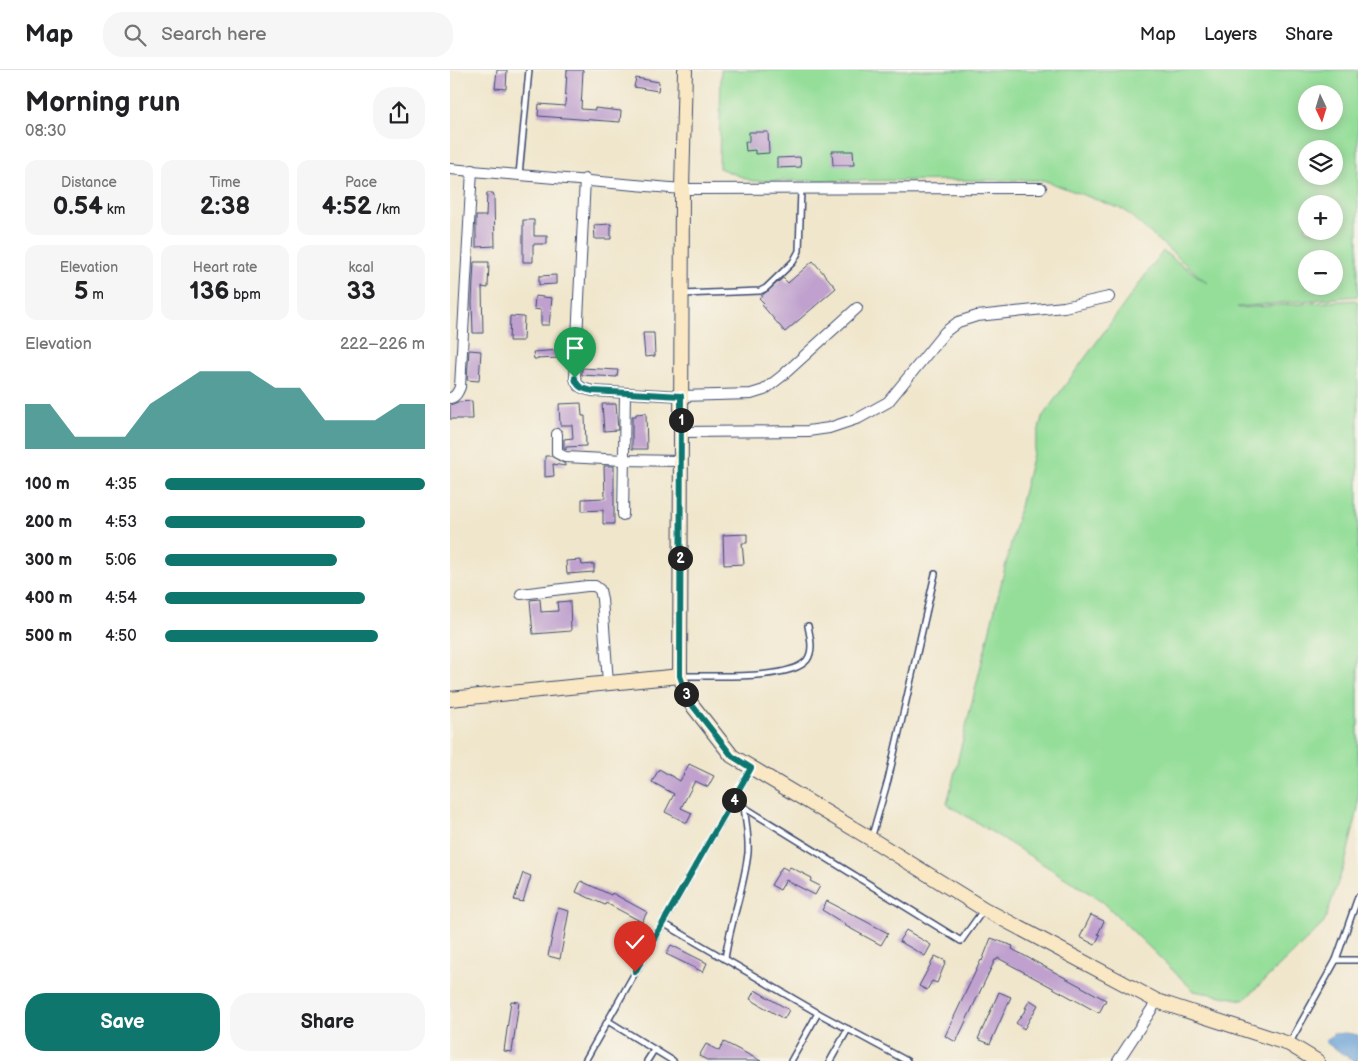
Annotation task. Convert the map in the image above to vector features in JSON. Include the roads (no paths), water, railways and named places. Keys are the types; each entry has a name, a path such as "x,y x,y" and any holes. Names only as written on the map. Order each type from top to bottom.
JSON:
{"street":[{"path":"685,70 682,189 680,676 689,701 732,756 984,909 1157,1001 1289,1044 1317,1061"},
{"path":"450,169 682,189 1042,188"},
{"path":"450,398 458,394 460,387 472,170"},
{"path":"585,180 575,378 576,384 582,389 681,396 752,394 764,390 782,376 857,308"},
{"path":"680,432 808,431 830,428 859,418 888,402 945,332 958,322 977,316 1064,307 1109,297"},
{"path":"623,515 625,393"},
{"path":"557,434 556,447 557,453 560,455 624,460 680,461"},
{"path":"521,594 587,586 595,586 600,590 608,683"},
{"path":"450,699 680,676"},
{"path":"1118,1061 1157,1001"}],"lane":[{"path":"519,175 529,70"},
{"path":"682,294 760,291 766,288 793,262 799,251 801,189"},
{"path":"871,839 888,780 935,574"},
{"path":"680,676 768,675 794,669 808,659 811,651 808,626"},
{"path":"584,1061 734,801 751,768"},
{"path":"734,801 961,942 984,909"},
{"path":"725,959 728,936 744,876 748,851 744,807"},
{"path":"1289,1044 1336,960 1358,897"},
{"path":"663,923 907,1061"},
{"path":"1336,960 1358,960"},
{"path":"791,1061 818,1012"},
{"path":"608,1021 674,1061"},
{"path":"830,1061 848,1029"},
{"path":"648,1061 654,1050"}],"water":[{"path":"1346,1033 1358,1035 1358,1061 1354,1061 1325,1042 1333,1034"}]}
